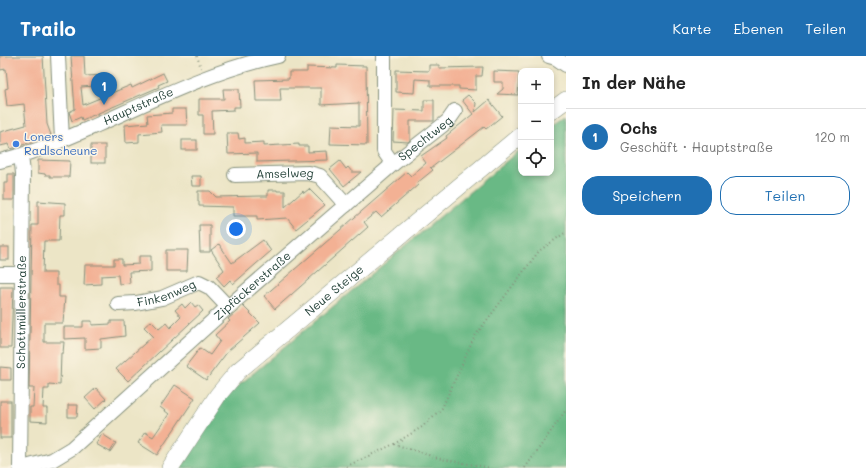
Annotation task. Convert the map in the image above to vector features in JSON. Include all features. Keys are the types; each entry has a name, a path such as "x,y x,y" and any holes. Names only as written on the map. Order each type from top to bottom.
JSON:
{"main road":[{"path":"554,109 566,100"},
{"name":"Neue Steige","path":"170,468 218,395 238,371 518,138"}],"street":[{"path":"58,56 62,140"},
{"name":"Hauptstraße","path":"0,161 21,156 62,140 204,80 262,59 278,56"},
{"path":"384,56 384,151 393,164"},
{"path":"549,56 556,58 566,65"},
{"name":"Spechtweg","path":"393,164 448,121 455,111"},
{"name":"Schottmüllerstraße","path":"21,156 23,173 21,468"},
{"name":"Zipfäckerstraße","path":"21,468 52,460 72,448 228,307 393,164"},
{"name":"Amselweg","path":"235,175 310,173 320,176 346,205"},
{"path":"0,274 22,274"},
{"name":"Finkenweg","path":"118,304 136,303 162,298 199,282 209,287 228,307"}],"path":[{"path":"197,56 202,72"},
{"path":"342,468 394,444 422,427 442,408 475,336 539,251 566,232"},
{"path":"525,468 566,410"},
{"path":"394,444 441,459 491,468"}],"green space":[{"path":"566,115 566,468 181,468 225,397 518,152 518,176 554,176 554,124"}],"building":[{"path":"0,56 43,56 47,124 51,135 11,149 9,144 0,146 0,132 26,125 24,104 7,106 5,89 8,88 6,69 0,70"},
{"path":"71,56 84,56 85,76 108,75 109,85 81,87 83,105 131,85 132,88 163,73 167,81 158,85 159,87 82,120 81,117 72,121 69,112 75,109"},
{"path":"337,65 366,66 367,145 330,144 331,125 359,126 359,103 321,105 321,88 280,88 281,101 256,101 255,80 289,79 289,72 307,72 307,67 337,68"},
{"path":"429,65 439,65 439,68 483,67 482,76 476,76 476,90 459,89 459,86 430,86 430,80 415,79 414,93 396,92 396,70 429,71"},
{"path":"494,71 518,72 518,95 497,94 503,89 503,82 494,82"},
{"path":"223,89 239,89 240,107 234,107 234,110 212,111 213,134 203,134 203,115 199,115 199,99 224,99"},
{"path":"468,95 476,103 475,112 489,100 502,116 486,129 484,127 431,168 433,170 417,183 418,185 381,217 376,212 364,222 368,227 275,309 264,296 407,172 411,176 426,163 421,156 447,138 446,136 473,114 462,100"},
{"path":"424,100 434,100 434,121 410,121 410,140 408,142 393,141 394,110 424,111"},
{"path":"172,109 186,109 187,125 161,125 162,132 139,134 139,142 126,143 125,125 148,123 147,115 172,113"},
{"path":"227,133 238,133 239,139 245,138 245,143 264,142 264,146 299,144 299,146 308,146 308,152 327,151 328,160 257,162 257,153 228,154"},
{"path":"182,140 197,140 197,150 182,150"},
{"path":"91,145 105,145 105,163 91,163"},
{"path":"38,160 70,161 69,177 50,177 50,175 38,173"},
{"path":"340,161 346,169 348,167 352,172 361,172 344,186 330,169"},
{"path":"8,174 14,174 14,200 4,200 4,183 8,183"},
{"path":"191,176 201,176 201,186 192,186"},
{"path":"309,189 325,205 296,229 287,218 257,220 257,216 233,216 233,207 199,206 198,201 198,191 210,191 216,197 268,196 268,190 277,190 285,191 285,207 303,191 304,193"},
{"path":"38,201 65,203 65,215 60,215 59,241 44,241 43,273 56,273 56,285 59,285 59,297 65,297 63,323 44,323 44,342 64,342 63,353 61,353 60,385 49,384 49,389 44,389 43,408 47,408 47,422 30,421 30,407 33,407 34,388 29,388 32,225 38,225"},
{"path":"199,225 210,225 210,252 200,252"},
{"path":"263,240 271,251 233,284 230,280 224,286 216,277 224,270 211,250 219,244 232,263"},
{"path":"0,247 9,247 9,260 0,260"},
{"path":"166,250 188,250 187,271 166,271"},
{"path":"139,256 151,256 151,271 129,272 130,283 119,284 118,275 101,276 101,284 84,285 85,265 114,265 114,259 122,259 122,265 139,264"},
{"path":"0,287 13,287 11,348 0,348"},
{"path":"191,302 195,307 198,305 203,311 128,381 116,369 153,336 144,327 151,321 159,329 166,323 170,328 181,317 175,310 182,304 185,308"},
{"path":"243,306 260,323 228,351 206,380 186,366 200,348 210,355 220,341 215,335 230,321 228,319"},
{"path":"83,321 92,321 92,325 111,324 111,321 124,321 125,336 101,339 101,348 85,349 85,338 64,339 64,327 83,327"},
{"path":"0,367 11,368 11,380 0,380"},
{"path":"175,385 195,398 157,455 138,443 145,432 153,437 169,414 160,407"},
{"path":"96,388 106,399 95,409 85,398"},
{"path":"0,401 11,401 11,438 0,438"},
{"path":"68,405 78,405 77,417 68,417"},
{"path":"102,434 116,443 110,452 96,444"}],"place":[{"name":"Ochs","path":"104,105"},
{"name":"Loners Radlscheune","path":"16,144"}]}
